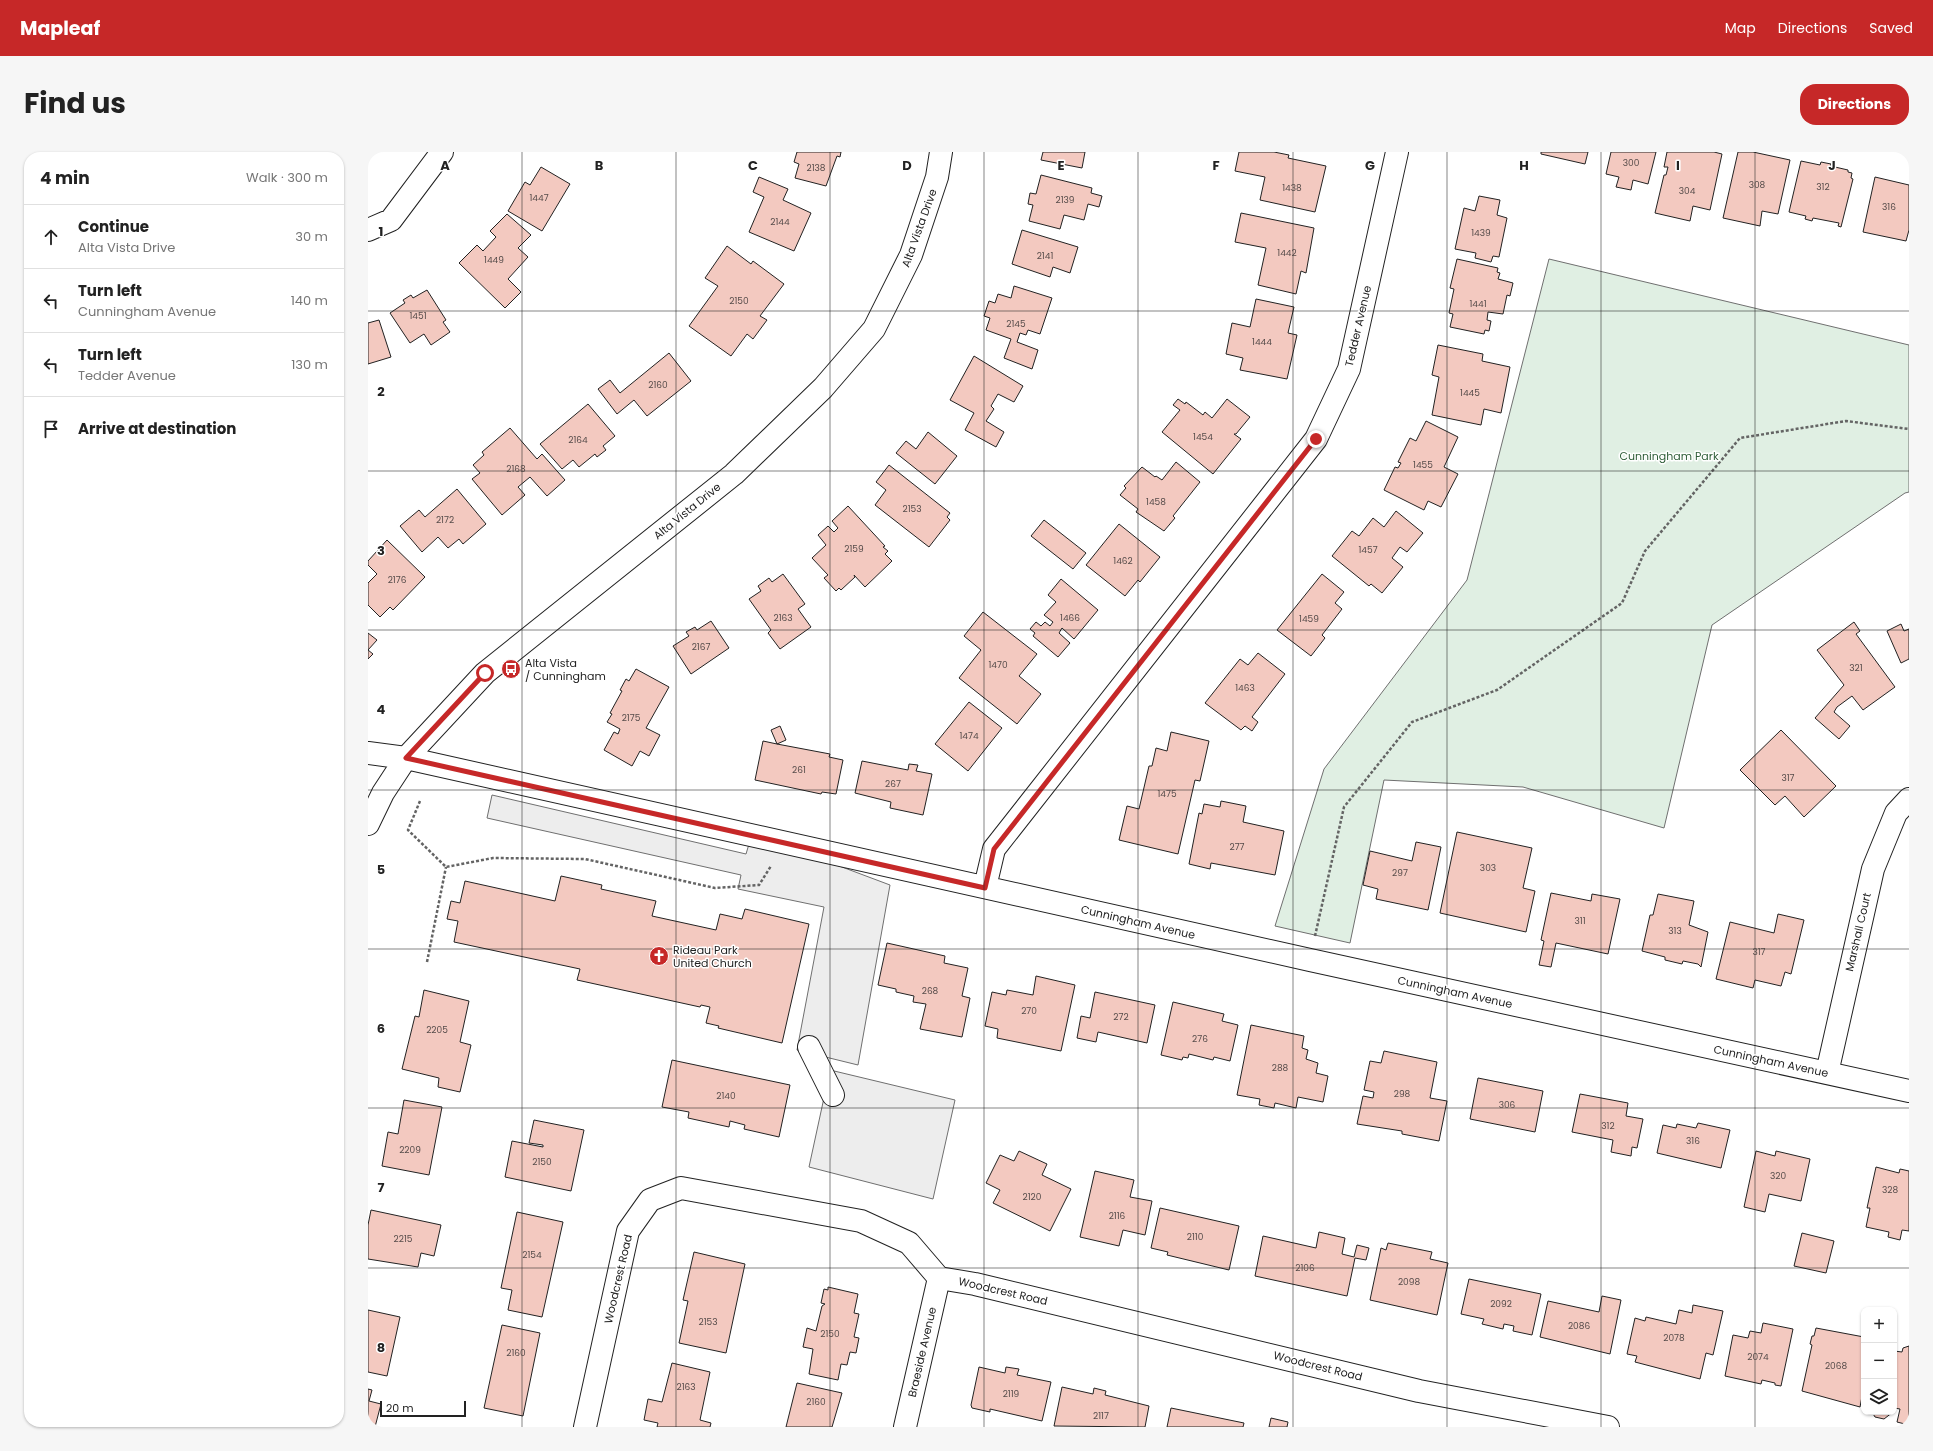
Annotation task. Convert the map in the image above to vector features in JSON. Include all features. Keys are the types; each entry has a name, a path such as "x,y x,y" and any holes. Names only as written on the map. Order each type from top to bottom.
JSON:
{"street":[{"path":"368,230 391,220 442,152"},
{"name":"Alta Vista Drive","path":"368,824 383,793 406,758 485,673 734,474 823,388 874,329 908,262 937,177 941,152"},
{"name":"Tedder Avenue","path":"985,888 994,849 1316,439 1348,369 1397,152"},
{"name":"Cunningham Avenue","path":"368,753 406,758 985,888 1909,1091"},
{"name":"Marshall Court","path":"1827,1073 1873,869 1896,813 1909,799"},
{"path":"809,1047 833,1095"},
{"name":"Woodcrest Road","path":"585,1427 628,1231 650,1200 681,1188 861,1221 909,1243 939,1278 975,1284 1420,1391 1608,1427"},
{"name":"Braeside Avenue","path":"905,1427 939,1278"}],"path":[{"path":"1310,960 1344,807 1412,722 1497,690 1622,603 1645,551 1740,438 1846,421 1909,429"},
{"path":"420,801 408,830 446,867"},
{"path":"446,867 493,858 585,859 715,888 759,885 784,843"},
{"path":"427,962 446,867"}],"green space":[{"name":"Cunningham Park","path":"1549,259 1909,345 1909,492 1905,493 1712,625 1664,828 1523,787 1384,780 1350,943 1275,926 1324,769 1467,580"}],"shaded area":[{"path":"492,795 746,854 749,844 834,864 890,885 858,1065 797,1050 824,907 738,889 741,875 487,818"},
{"path":"830,1070 955,1100 933,1199 809,1167"}],"building":[{"path":"797,152 841,152 840,157 837,156 826,186 795,178 799,164 794,162"},
{"path":"1043,152 1085,152 1082,168 1041,160"},
{"path":"1239,152 1274,152 1289,155 1288,158 1326,166 1315,212 1260,200 1265,177 1235,171"},
{"path":"1541,152 1588,152 1585,164 1541,154"},
{"path":"1611,152 1656,152 1648,184 1633,180 1631,190 1616,187 1619,177 1606,174"},
{"path":"1667,152 1714,152 1722,154 1710,210 1693,206 1690,221 1655,213 1664,175 1666,175 1668,167 1664,167"},
{"path":"1738,152 1753,152 1790,160 1778,214 1762,211 1760,226 1723,218"},
{"path":"1801,161 1820,165 1821,162 1831,164 1830,168 1835,169 1835,167 1848,170 1848,172 1852,173 1851,178 1853,179 1841,227 1838,226 1839,223 1813,218 1812,221 1805,219 1806,216 1789,212"},
{"path":"541,167 570,184 542,231 508,211 525,182 530,185"},
{"path":"1041,175 1092,188 1091,193 1102,196 1099,207 1088,204 1084,220 1064,215 1060,229 1029,221 1033,205 1028,204 1030,193 1036,194"},
{"path":"759,177 788,189 783,200 811,213 794,251 749,232 764,197 753,192"},
{"path":"1875,177 1909,185 1909,230 1906,241 1863,232"},
{"path":"1479,196 1500,200 1497,215 1507,218 1499,257 1493,256 1491,262 1475,258 1476,253 1455,249 1464,208 1475,211"},
{"path":"1241,213 1314,228 1306,273 1301,271 1296,294 1258,285 1266,248 1235,242"},
{"path":"507,214 531,235 518,248 528,257 508,279 521,292 505,308 459,263 477,245 483,251 496,237 490,231"},
{"path":"1022,230 1078,247 1070,273 1053,267 1050,277 1012,264"},
{"path":"727,246 751,264 753,261 784,284 760,316 767,320 753,339 747,334 731,356 689,326 718,286 705,278"},
{"path":"1457,259 1498,268 1497,272 1500,273 1498,279 1513,283 1510,296 1507,295 1503,314 1488,312 1487,320 1491,321 1489,331 1485,330 1484,334 1450,327 1453,314 1449,313 1454,289 1450,288"},
{"path":"1014,286 1052,298 1040,334 1028,330 1026,335 1020,333 1017,342 1038,350 1032,369 1004,358 1011,339 986,330 990,318 984,316 989,301 995,303 998,294 1011,298"},
{"path":"427,290 446,320 443,322 450,332 431,345 424,334 410,343 390,313 405,303 403,300 411,295 413,298"},
{"path":"1256,299 1294,307 1288,333 1297,335 1287,379 1240,370 1243,358 1226,354 1232,323 1250,327"},
{"path":"379,320 391,357 368,364 368,323"},
{"path":"1438,345 1483,354 1482,361 1510,367 1501,413 1484,409 1481,425 1432,415 1439,377 1432,375"},
{"path":"669,353 691,381 647,416 634,400 617,414 598,389 610,380 620,393"},
{"path":"974,356 1023,386 1014,402 998,394 991,406 994,409 986,421 1004,432 996,447 965,430 974,413 950,400"},
{"path":"1178,399 1185,404 1186,402 1203,415 1205,412 1212,418 1227,399 1250,417 1236,434 1234,434 1241,439 1213,474 1162,432 1180,410 1173,405"},
{"path":"588,404 615,436 603,446 606,450 597,457 595,454 579,467 573,460 562,469 540,444"},
{"path":"1426,421 1458,437 1444,467 1458,474 1441,507 1428,501 1424,510 1384,490 1395,467 1398,468 1401,463 1398,462 1410,438 1416,441"},
{"path":"510,428 537,459 542,454 565,480 547,496 530,477 518,487 525,495 502,515 472,479 480,473 473,465 484,455 482,452"},
{"path":"928,432 957,456 935,484 896,453 906,441 916,449"},
{"path":"1176,462 1200,482 1173,516 1175,518 1164,531 1136,512 1138,509 1120,495 1126,488 1124,486 1142,467 1155,477 1156,476 1162,480"},
{"path":"889,465 950,513 947,517 950,520 929,547 875,505 886,490 876,482"},
{"path":"457,489 486,524 463,544 459,539 448,548 438,537 422,552 400,526 419,510 425,517"},
{"path":"848,506 885,546 883,547 888,551 885,554 892,561 865,587 854,575 855,577 841,590 839,588 836,591 824,578 828,575 812,558 826,545 818,535 828,526 834,532 838,528 832,521"},
{"path":"1396,511 1423,533 1407,552 1400,547 1392,558 1403,567 1382,593 1371,584 1369,586 1332,556 1352,531 1359,536 1373,518 1384,527"},
{"path":"1044,520 1086,553 1073,569 1031,536"},
{"path":"1119,524 1160,557 1140,582 1138,580 1125,596 1086,565"},
{"path":"387,540 425,577 393,610 390,607 380,617 368,605 368,583 377,574 368,565 368,561"},
{"path":"783,574 805,604 798,609 811,627 780,649 768,633 771,630 749,599 761,591 758,586 769,578 772,582"},
{"path":"1322,574 1344,592 1335,603 1342,609 1322,635 1325,638 1311,656 1277,630"},
{"path":"1061,579 1098,610 1074,639 1062,628 1059,633 1070,643 1058,657 1033,636 1035,633 1030,629 1036,622 1041,626 1045,622 1050,626 1053,622 1044,615 1056,602 1048,595"},
{"path":"983,612 1037,654 1019,676 1041,694 1017,724 959,678 981,650 964,636"},
{"path":"711,621 729,648 691,674 673,646 689,636 686,632 695,627 697,630"},
{"path":"1854,622 1860,631 1856,634 1895,687 1863,710 1852,696 1837,707 1834,712 1850,726 1839,739 1815,718 1844,685 1817,650"},
{"path":"1901,624 1904,631 1909,629 1909,659 1901,663 1887,631"},
{"path":"368,633 377,640 368,650"},
{"path":"368,650 373,654 368,659"},
{"path":"1258,653 1285,674 1252,717 1258,722 1252,731 1245,726 1241,730 1205,703 1240,659 1248,665"},
{"path":"636,669 669,687 646,728 660,735 649,756 640,751 632,766 604,750 614,732 618,734 620,729 607,722 612,714 610,713 622,691 620,690 626,679 629,681"},
{"path":"969,702 1002,728 968,771 935,744"},
{"path":"780,726 786,740 777,744 771,730"},
{"path":"1781,730 1836,786 1804,817 1785,796 1775,805 1740,770"},
{"path":"1171,732 1209,741 1200,781 1195,780 1178,854 1119,840 1127,806 1139,809 1149,766 1152,766 1156,748 1167,751"},
{"path":"763,741 830,754 829,757 843,760 836,794 822,792 821,794 755,780"},
{"path":"862,761 908,770 909,764 918,765 916,771 932,774 923,815 890,808 891,802 855,793"},
{"path":"1221,801 1246,806 1243,822 1284,831 1275,875 1211,863 1210,869 1189,864 1199,813 1202,814 1204,804 1220,807"},
{"path":"1457,832 1532,848 1523,888 1535,891 1526,932 1440,913"},
{"path":"1416,842 1441,847 1428,910 1376,899 1378,889 1363,885 1370,851 1412,861"},
{"name":"Rideau Park United Church","path":"561,876 602,885 601,889 656,901 652,916 716,930 720,914 742,919 745,909 809,924 782,1043 718,1028 719,1026 706,1023 710,1007 701,1005 700,1007 577,980 580,969 454,942 458,921 447,919 451,901 460,903 465,881 555,901"},
{"path":"1551,893 1591,901 1592,894 1620,899 1608,954 1556,943 1551,967 1539,965 1544,941 1541,940"},
{"path":"1658,894 1694,901 1689,925 1708,932 1701,967 1698,964 1683,961 1682,964 1665,960 1665,957 1642,951 1650,915 1653,915"},
{"path":"1778,914 1804,920 1791,974 1785,972 1781,986 1755,980 1753,988 1716,979 1730,922 1774,933"},
{"path":"887,943 945,956 944,963 968,968 962,996 970,998 962,1037 920,1029 926,1004 913,1002 914,996 896,992 896,989 878,985"},
{"path":"1036,976 1075,985 1061,1051 997,1038 998,1029 985,1026 992,992 1006,995 1007,990 1033,995"},
{"path":"424,990 469,1001 460,1042 471,1045 460,1092 438,1087 439,1078 402,1069 415,1016 419,1017"},
{"path":"1095,992 1155,1005 1147,1043 1098,1032 1096,1042 1077,1038 1081,1016 1090,1018"},
{"path":"1173,1002 1224,1014 1222,1021 1238,1025 1230,1061 1214,1057 1213,1060 1189,1054 1188,1058 1183,1057 1182,1060 1161,1055"},
{"path":"1251,1025 1304,1036 1302,1048 1308,1050 1306,1059 1318,1063 1316,1073 1328,1076 1323,1102 1298,1097 1296,1108 1275,1103 1274,1108 1259,1105 1260,1099 1237,1095"},
{"path":"1384,1051 1437,1062 1430,1098 1447,1101 1439,1141 1402,1134 1402,1131 1357,1124 1363,1096 1373,1098 1374,1092 1364,1090 1370,1061 1381,1063"},
{"path":"672,1060 790,1085 779,1137 744,1129 745,1125 730,1121 729,1127 688,1118 689,1112 662,1107"},
{"path":"1478,1078 1543,1091 1535,1132 1470,1119"},
{"path":"1580,1094 1628,1103 1626,1116 1643,1119 1637,1148 1632,1147 1631,1156 1611,1152 1613,1140 1572,1132"},
{"path":"404,1100 442,1107 429,1175 382,1166 388,1132 398,1134"},
{"path":"534,1120 584,1130 571,1191 505,1177 512,1141 543,1147 543,1145 529,1143"},
{"path":"1698,1123 1730,1130 1721,1168 1657,1153 1663,1125 1676,1128 1677,1124 1696,1128"},
{"path":"1019,1151 1047,1164 1042,1175 1071,1189 1050,1231 993,1203 1000,1190 986,1183 1000,1155 1014,1161"},
{"path":"1756,1151 1775,1156 1776,1151 1810,1159 1801,1201 1769,1194 1765,1212 1744,1207"},
{"path":"1876,1167 1899,1173 1900,1169 1909,1171 1909,1231 1902,1230 1900,1240 1888,1237 1889,1232 1866,1227 1870,1208 1867,1208"},
{"path":"1095,1171 1134,1180 1130,1197 1152,1201 1145,1235 1123,1230 1119,1246 1080,1237"},
{"path":"1160,1208 1239,1226 1229,1270 1167,1255 1168,1252 1151,1248"},
{"path":"371,1210 441,1225 434,1256 421,1253 418,1267 368,1259 368,1225"},
{"path":"517,1212 563,1222 542,1317 508,1310 512,1290 501,1288"},
{"path":"1319,1232 1345,1238 1342,1254 1354,1257 1357,1245 1369,1248 1366,1260 1355,1258 1347,1296 1255,1276 1263,1236 1316,1248"},
{"path":"1802,1233 1834,1241 1826,1273 1794,1266"},
{"path":"1388,1243 1432,1252 1430,1259 1448,1263 1437,1315 1370,1300 1381,1248 1386,1250"},
{"path":"694,1252 745,1264 726,1353 679,1343 688,1301 683,1300"},
{"path":"1469,1279 1541,1294 1532,1335 1513,1331 1514,1326 1504,1324 1503,1329 1482,1324 1484,1319 1461,1314"},
{"path":"828,1287 858,1294 854,1313 859,1314 854,1337 859,1338 856,1353 850,1352 847,1365 841,1364 838,1380 809,1374 813,1349 803,1347 807,1328 816,1331 822,1306 825,1304 821,1303 824,1289 828,1290"},
{"path":"1602,1296 1621,1300 1610,1354 1540,1337 1548,1301 1599,1312"},
{"path":"1693,1305 1723,1311 1713,1355 1706,1353 1700,1379 1635,1362 1637,1356 1627,1354 1635,1318 1645,1321 1646,1317 1676,1324 1679,1310 1692,1313"},
{"path":"368,1310 400,1317 387,1376 368,1372"},
{"path":"1763,1323 1793,1329 1781,1386 1762,1380 1761,1384 1725,1376 1733,1335 1748,1338 1750,1331 1761,1333"},
{"path":"502,1325 540,1333 523,1416 484,1408"},
{"path":"1816,1328 1861,1336 1860,1407 1802,1391 1812,1345 1810,1344 1812,1336 1814,1336"},
{"path":"1909,1346 1909,1425 1897,1422 1900,1409 1897,1408 1897,1351 1902,1352 1903,1348"},
{"path":"672,1363 710,1372 700,1420 711,1423 710,1427 657,1427 658,1423 644,1420 648,1399 662,1402"},
{"path":"979,1367 1005,1373 1006,1367 1019,1369 1017,1375 1051,1382 1042,1421 990,1409 990,1412 972,1408 971,1405"},
{"path":"797,1383 842,1393 832,1427 786,1427"},
{"path":"1062,1387 1093,1394 1094,1388 1106,1391 1105,1395 1149,1406 1145,1427 1054,1426"},
{"path":"368,1389 372,1390 369,1401 381,1404 375,1427 368,1427"},
{"path":"1171,1408 1244,1423 1243,1427 1167,1427"},
{"path":"1874,1415 1889,1415 1884,1419 1875,1417"},
{"path":"1271,1418 1288,1422 1287,1427 1269,1427"}],"place":[{"name":"Alta Vista / Cunningham","path":"511,669"},
{"name":"Rideau Park United Church","path":"659,956"}],"route":[{"path":"485,673 406,758 985,888 994,849 1316,439"}]}
